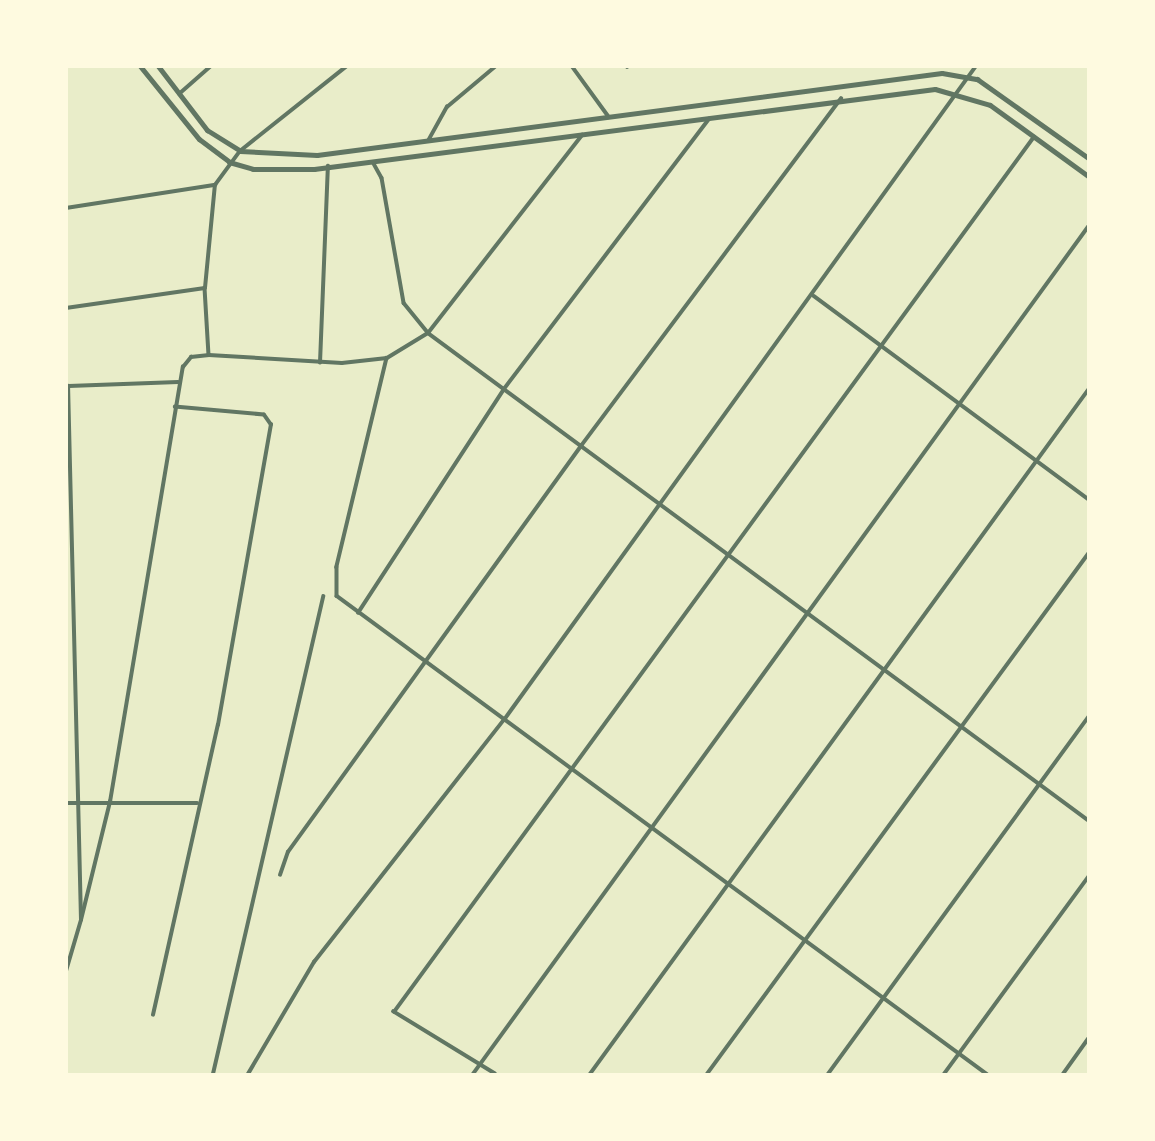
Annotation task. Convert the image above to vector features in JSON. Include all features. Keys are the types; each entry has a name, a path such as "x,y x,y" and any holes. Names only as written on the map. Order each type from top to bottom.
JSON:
{"street":[{"path":"140,66 199,139 229,162 273,171 710,118 841,98 935,89 963,93 1034,137 1088,176"},
{"path":"158,66 207,130 240,151 317,155 524,130 942,73 972,79 1088,158"},
{"path":"179,94 211,66"},
{"path":"209,355 205,288 215,185 229,162 240,151 347,66"},
{"path":"427,142 447,107 496,66"},
{"path":"572,66 609,117"},
{"path":"248,1074 314,962 504,720 963,93 978,67"},
{"path":"280,875 288,852 581,446 841,98"},
{"path":"358,613 504,389 710,118"},
{"path":"524,130 526,141"},
{"path":"66,971 110,802 178,382 191,357 209,355 320,363 387,358 428,333 583,133"},
{"path":"495,1074 394,1012 573,772 1034,137"},
{"path":"372,161 382,178 404,303 428,333 1088,820"},
{"path":"320,363 328,166"},
{"path":"66,208 215,185"},
{"path":"473,1074 809,615 1088,227"},
{"path":"66,308 205,288"},
{"path":"814,296 1088,499"},
{"path":"387,358 337,567 337,597 726,887 987,1074"},
{"path":"81,920 74,803 67,386 178,382"},
{"path":"590,1074 1088,390"},
{"path":"153,1015 198,803 271,425 264,415 175,407"},
{"path":"707,1074 1088,554"},
{"path":"214,1074 323,596"},
{"path":"828,1074 1088,717"},
{"path":"66,803 198,803"},
{"path":"944,1074 1088,877"},
{"path":"1063,1074 1088,1039"}]}
